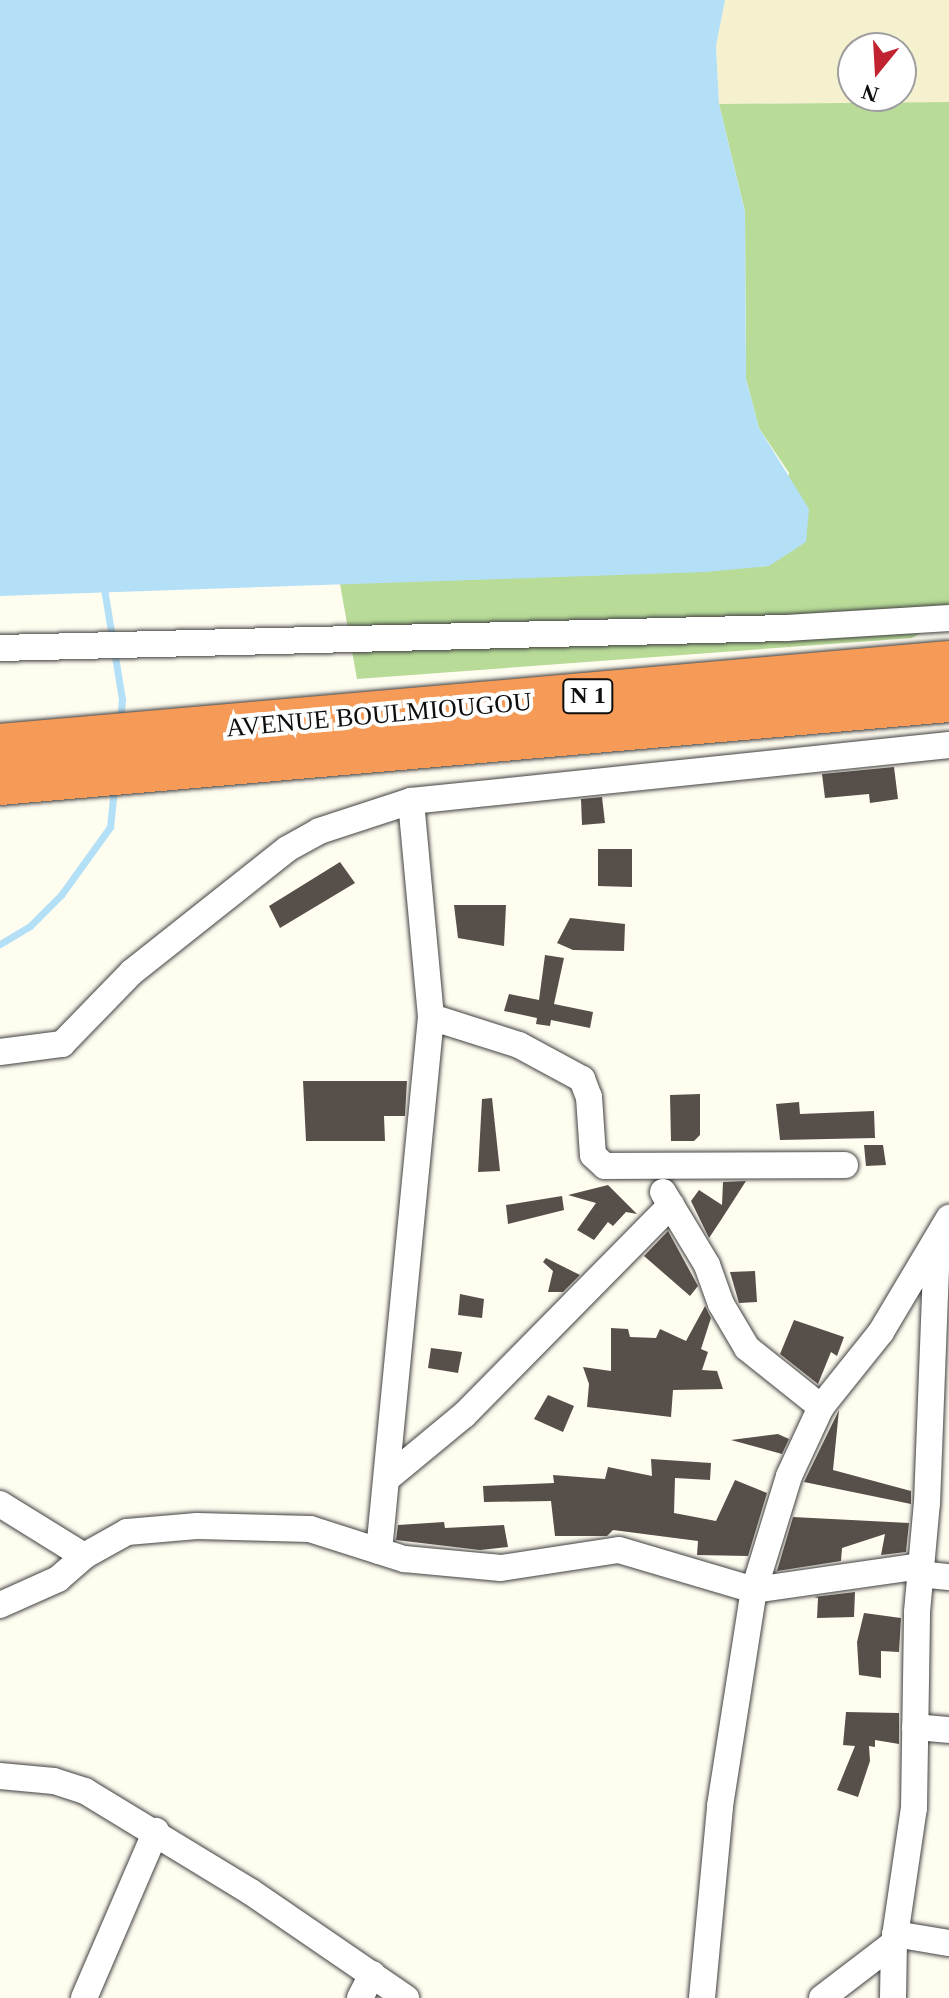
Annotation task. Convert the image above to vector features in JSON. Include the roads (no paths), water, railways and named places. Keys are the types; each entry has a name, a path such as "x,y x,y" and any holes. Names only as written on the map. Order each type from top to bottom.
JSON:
{"highway":[{"name":"AVENUE BOULMIOUGOU","path":"230,747 949,663"},
{"name":"AVENUE BOULMIOUGOU","path":"0,783 28,757 230,747 949,700"}],"street":[{"path":"0,648 787,628 949,618"},
{"path":"0,1052 62,1044 132,972 287,849 319,831 411,801 949,745"},
{"path":"379,1551 389,1477 431,1017 411,801"},
{"path":"431,1017 519,1045 582,1079 598,1162 643,1169 845,1165"},
{"path":"643,1169 671,1205 747,1348 821,1407"},
{"path":"389,1477 464,1415 630,1252 671,1205"},
{"path":"702,1998 720,1806 754,1590 789,1476 821,1407 881,1332 938,1243 949,1218"},
{"path":"893,1998 895,1938 914,1808 920,1570 938,1243"},
{"path":"0,1504 84,1556"},
{"path":"0,1605 58,1579 84,1556 127,1532 197,1526 310,1529 379,1551 432,1563 501,1568 619,1550 754,1590 920,1570 949,1577"},
{"path":"915,1727 949,1730"},
{"path":"0,1776 54,1781 85,1791 156,1831 366,1986 406,1998"},
{"path":"84,1998 156,1831"},
{"path":"822,1998 895,1938 949,1943"}],"water":[{"path":"0,0 725,0 716,46 719,104 745,212 746,379 759,428 809,509 806,542 769,566 706,572 0,596"}],"waterway":[{"path":"103,582 122,699 120,720"},
{"path":"0,944 30,926 61,895 110,827 114,788"}]}
